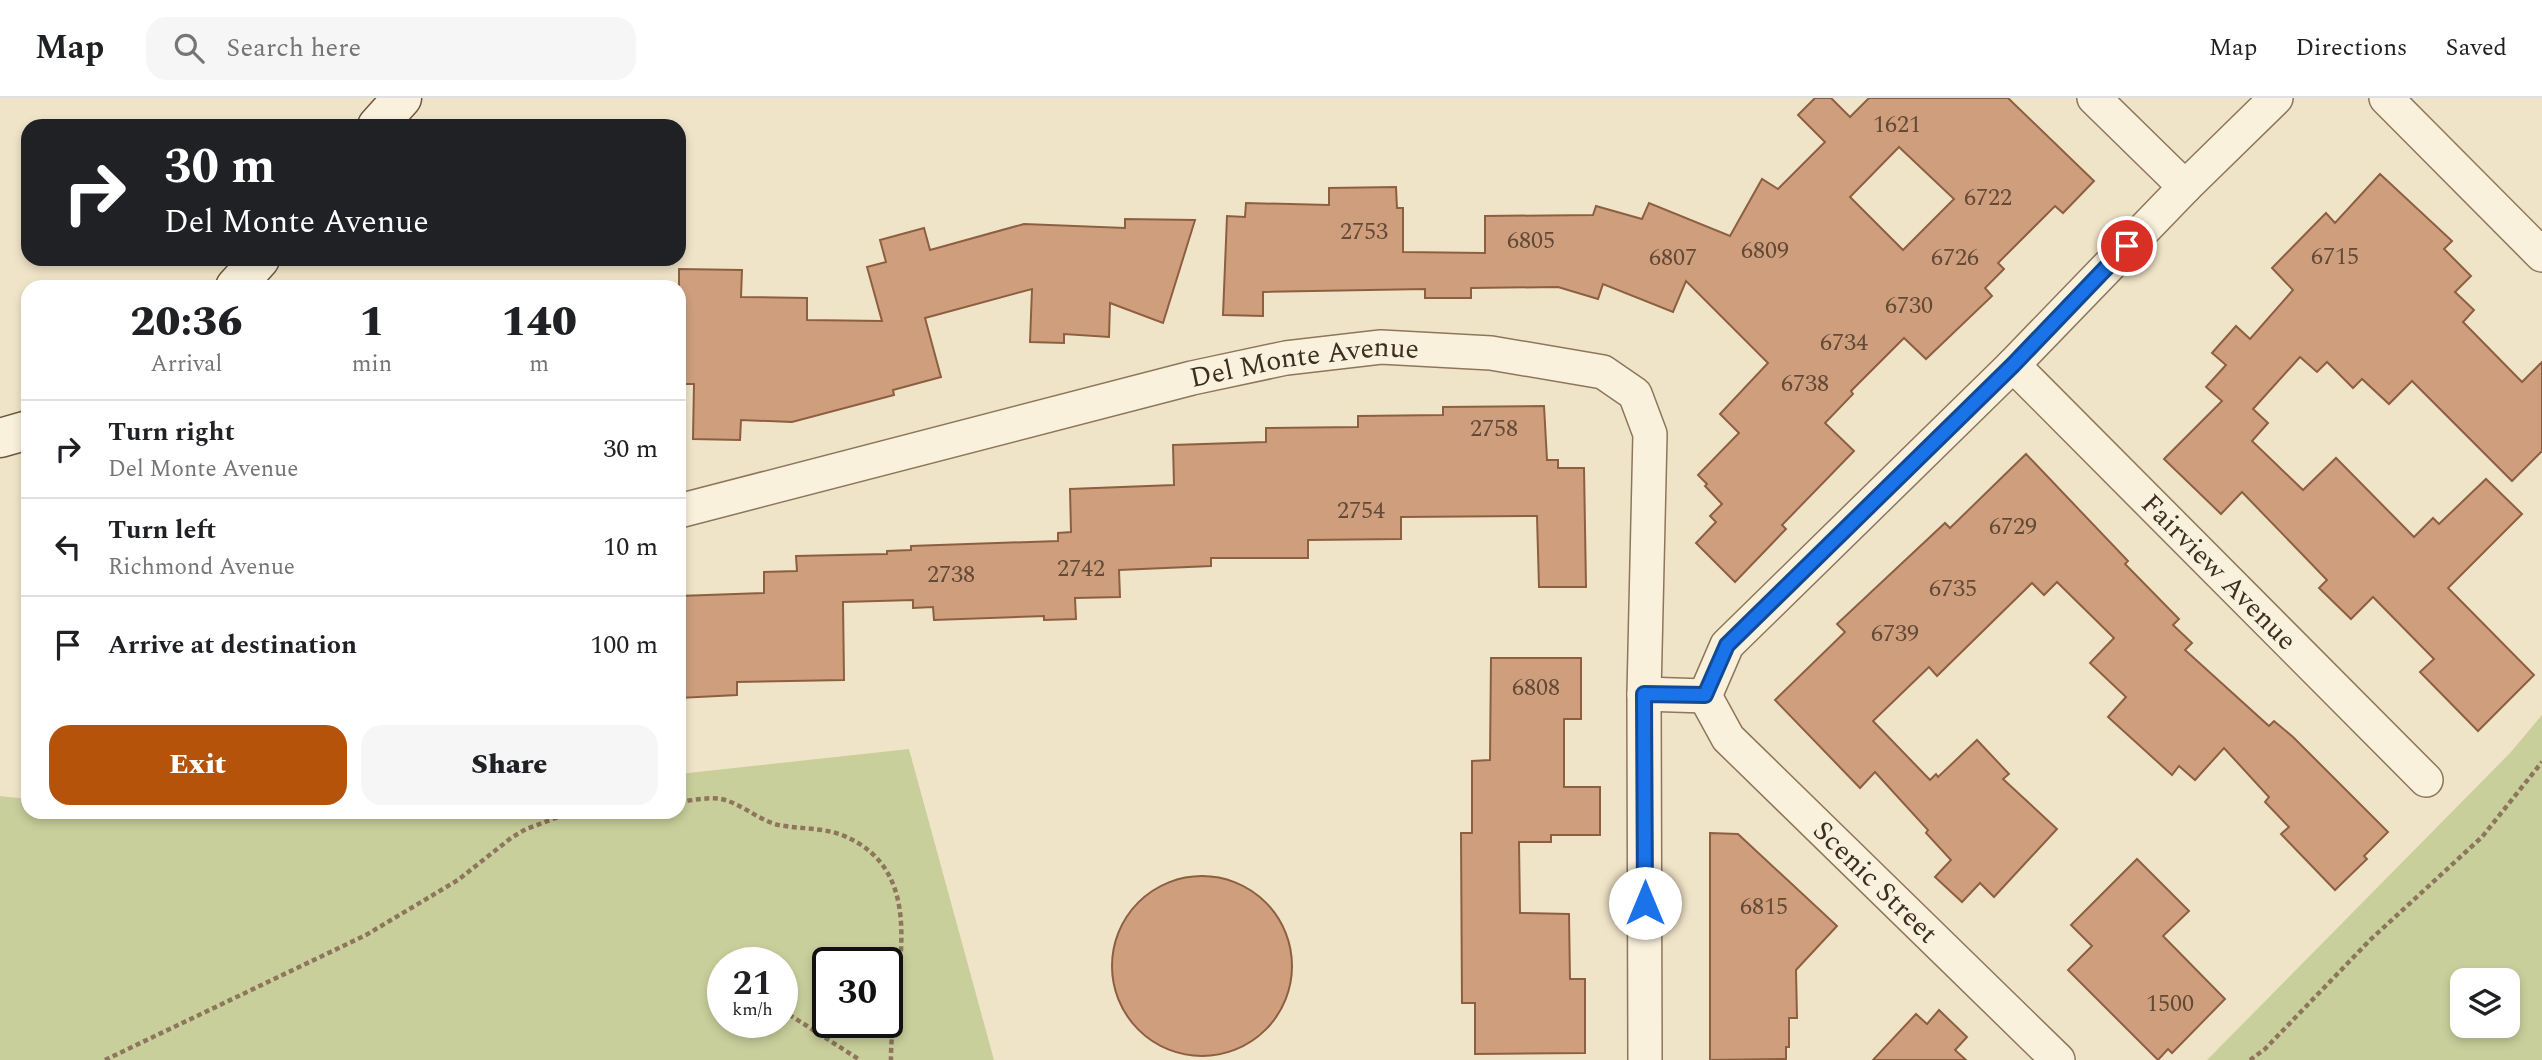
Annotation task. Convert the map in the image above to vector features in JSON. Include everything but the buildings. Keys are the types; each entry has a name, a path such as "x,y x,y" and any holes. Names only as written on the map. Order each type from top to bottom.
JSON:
{"main road":[{"path":"383,119 402,98"},
{"path":"241,280 254,266"},
{"path":"0,438 21,432"}],"street":[{"path":"2094,98 2185,187"},
{"path":"1644,694 1705,695 1727,645 2013,365 2185,187 2276,98"},
{"path":"2386,98 2542,255"},
{"name":"Del Monte Avenue","path":"686,509 1192,378 1286,358 1381,347 1491,353 1603,372 1635,394 1650,434 1644,694 1645,1060"},
{"name":"Fairview Avenue","path":"2013,365 2426,780"},
{"name":"Scenic Street","path":"1705,695 1728,738 2058,1060"}],"path":[{"path":"2250,1060 2265,1049 2370,940 2482,837 2542,762"},
{"path":"686,802 722,799 782,826 803,827 841,835 872,853 894,886 903,929 891,1060"},
{"path":"105,1060 366,935 458,880 526,829 553,819"},
{"path":"798,1020 860,1060"}],"green space":[{"path":"2542,715 2542,1060 2207,1060 2510,753"},
{"path":"909,749 994,1060 0,1060 0,796 21,798 21,819 686,819 686,773"}],"route":[{"path":"1645,903 1644,694 1705,695 1727,645 2013,365 2127,246"}]}
